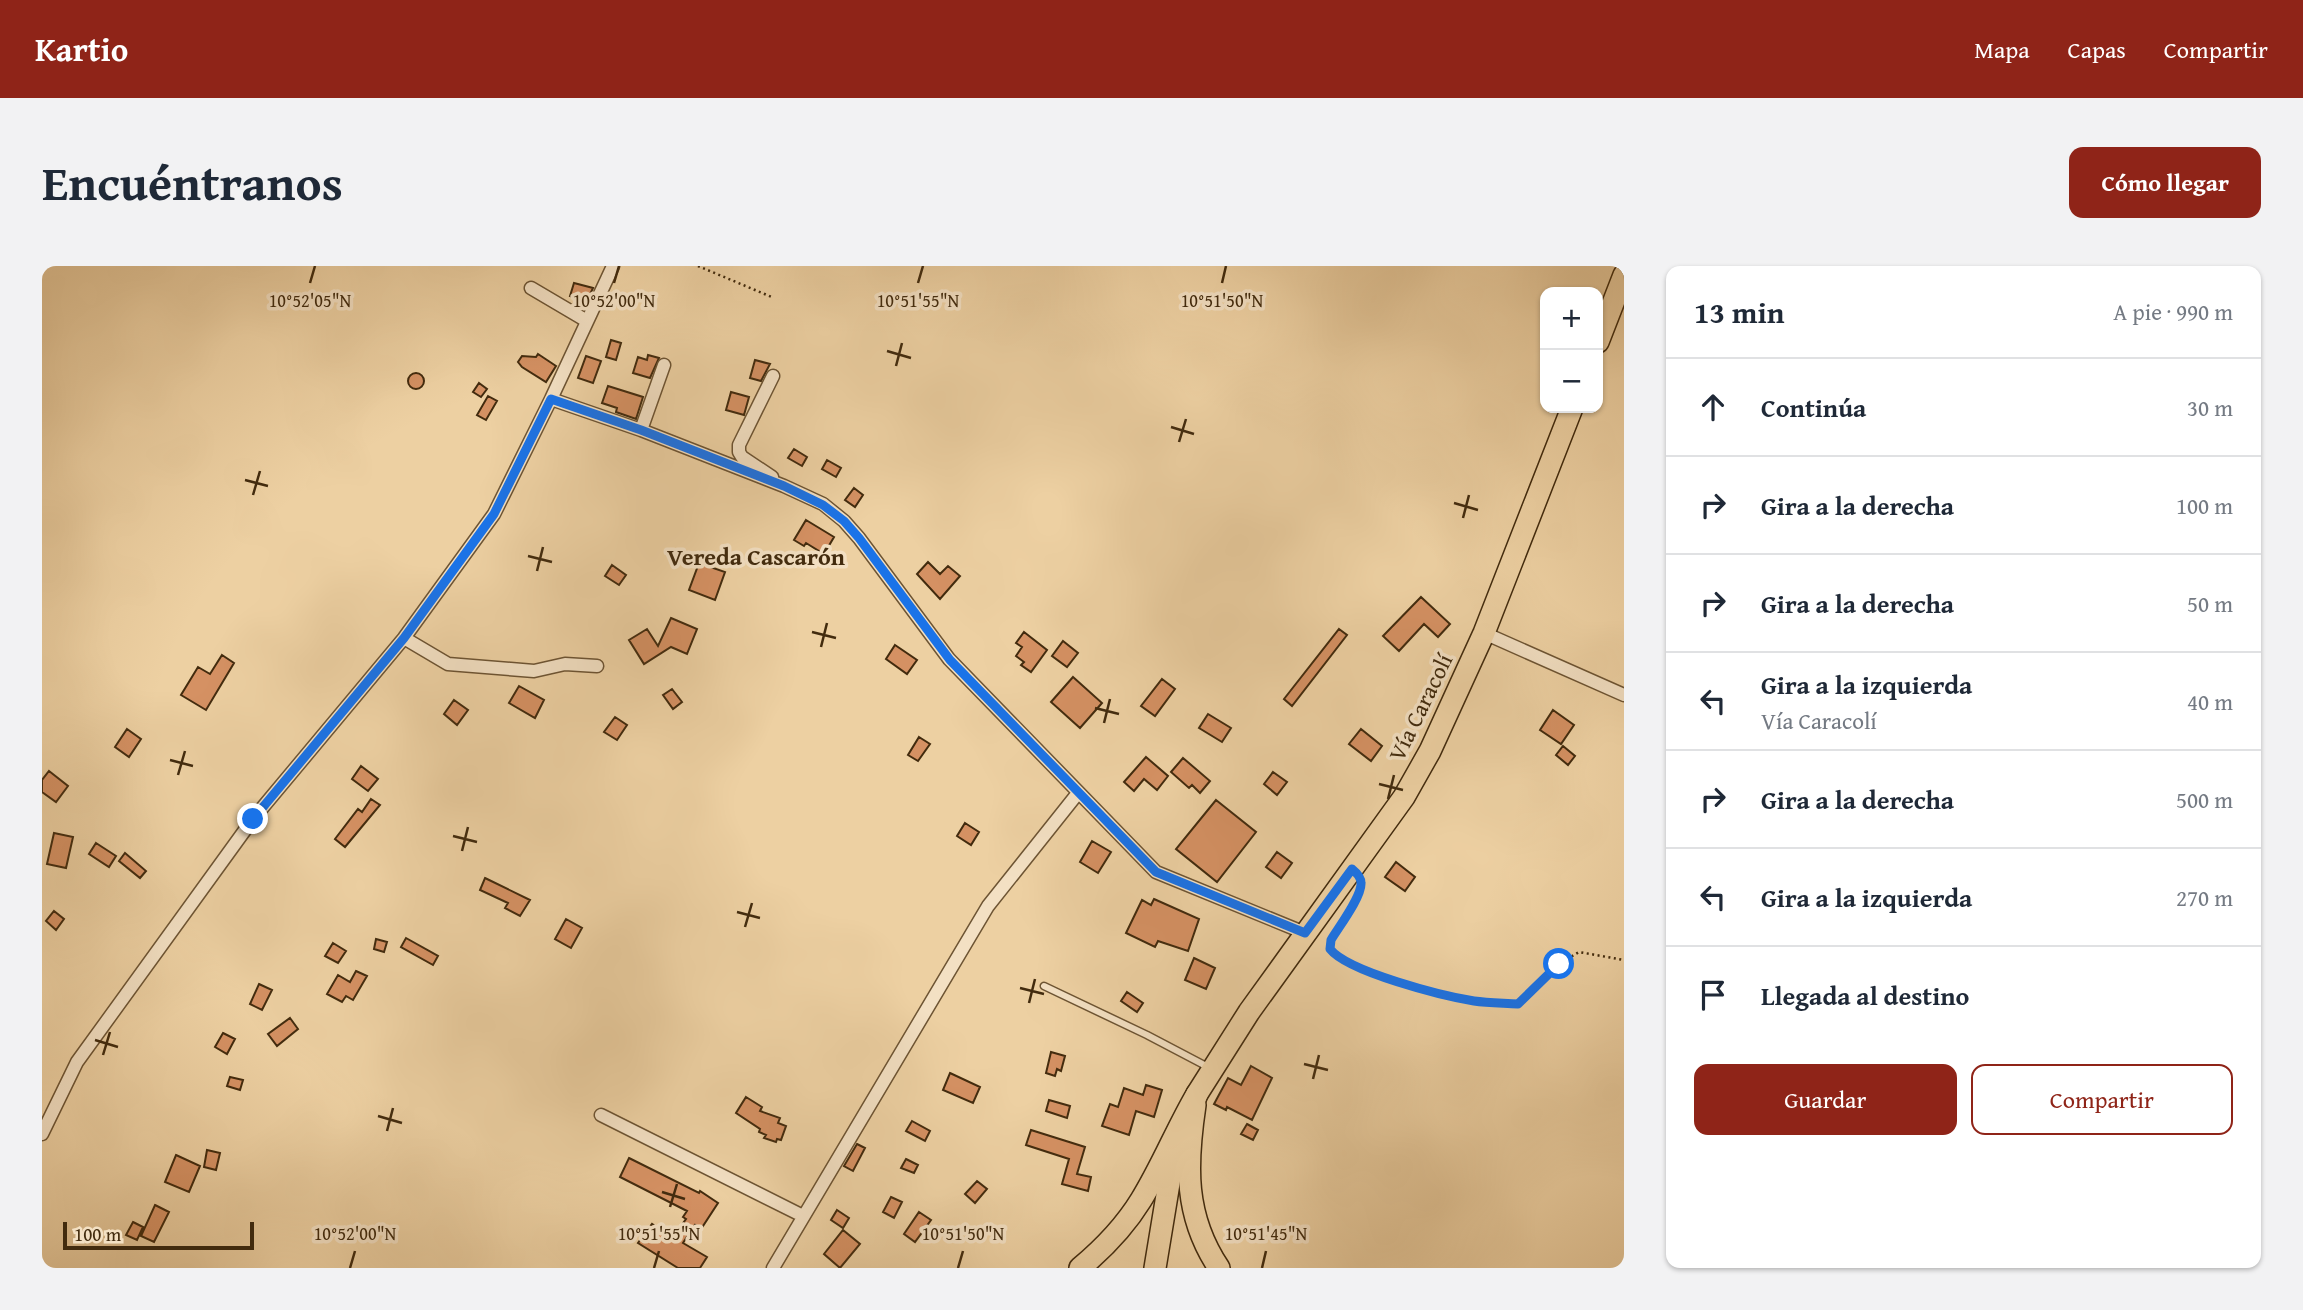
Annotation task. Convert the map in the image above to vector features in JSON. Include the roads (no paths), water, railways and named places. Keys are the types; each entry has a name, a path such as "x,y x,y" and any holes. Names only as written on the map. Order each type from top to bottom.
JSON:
{"main road":[{"path":"1603,329 1624,275"},
{"name":"Vía Caracolí","path":"1155,1268 1171,1171 1197,1094 1249,1012 1404,797 1430,751 1484,634 1570,413"},
{"path":"1080,1268 1121,1228 1142,1199 1197,1094"},
{"path":"1197,1094 1188,1150 1188,1178 1200,1233 1219,1268"}],"street":[{"path":"42,1134 77,1062 253,819 404,638 494,514 613,266"},
{"path":"531,288 587,321"},
{"path":"641,430 664,365"},
{"path":"774,376 739,445 739,452 742,457 784,486"},
{"path":"551,399 641,430 784,486 823,505 844,521 859,538 950,660 1156,872 1305,933"},
{"path":"1484,634 1624,695"},
{"path":"404,638 448,664 534,671 565,664 597,666"},
{"path":"773,1268 988,906 1078,793"},
{"path":"601,1115 803,1216"}],"lane":[{"path":"1044,986 1213,1069"}],"district":[{"name":"Vereda Cascarón","path":"756,556"}]}
